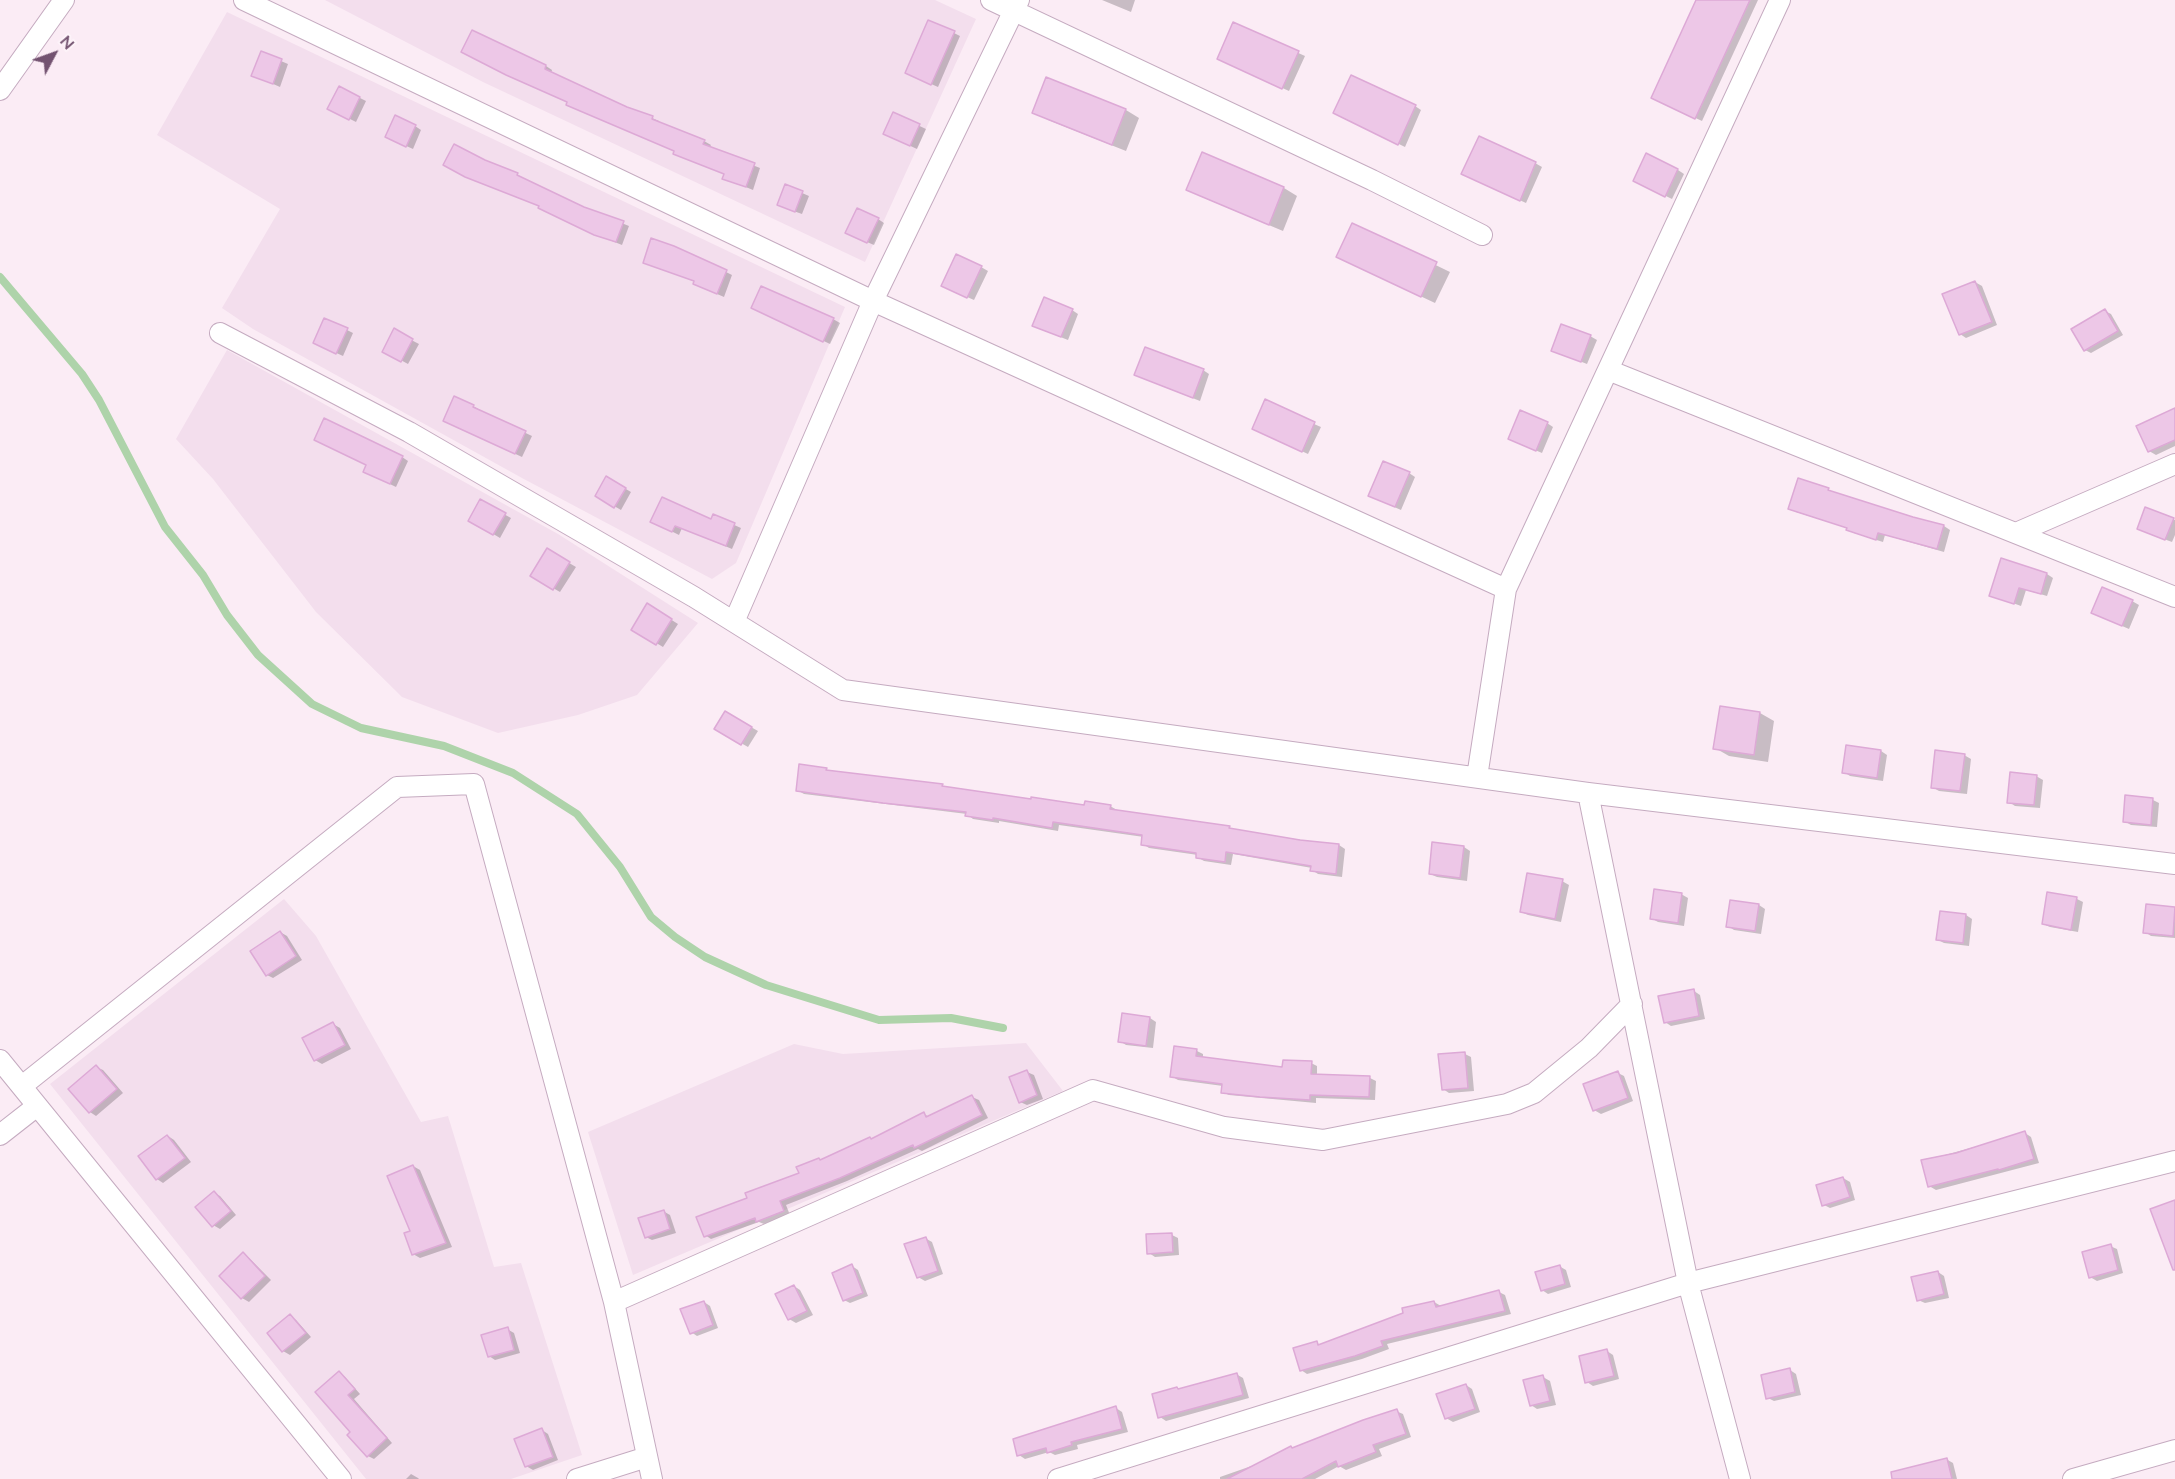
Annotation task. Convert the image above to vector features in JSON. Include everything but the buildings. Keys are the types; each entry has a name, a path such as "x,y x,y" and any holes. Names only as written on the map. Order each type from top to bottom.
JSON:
{"street":[{"path":"0,90 64,0"},
{"path":"244,0 873,302 1506,590"},
{"path":"991,0 1016,5 1482,236"},
{"path":"1477,777 1506,590 1780,0"},
{"path":"734,622 873,302 1016,5"},
{"path":"220,333 409,432 734,622 843,690 1588,793 2175,864"},
{"path":"1608,370 2175,597"},
{"path":"2016,534 2175,464"},
{"path":"22,1086 397,787 474,784 614,1302 652,1479"},
{"path":"1588,793 1688,1283 1740,1479"},
{"path":"614,1302 1093,1090 1224,1127 1323,1140 1507,1104 1534,1093 1589,1048 1632,1004"},
{"path":"0,1060 341,1479"},
{"path":"0,1135 37,1106"},
{"path":"1058,1479 1688,1283 2175,1161"},
{"path":"2073,1479 2175,1450"},
{"path":"577,1479 647,1457"}],"shaded area":[{"path":"325,0 935,0 976,19 865,262 483,82"},
{"path":"227,12 845,307 736,563 712,579 522,478 253,329 222,308 280,209 157,135"},
{"path":"227,350 558,534 698,623 637,695 578,715 498,733 402,697 316,612 213,479 176,439"},
{"path":"284,899 316,936 421,1122 448,1116 494,1267 521,1263 582,1455 511,1479 366,1479 50,1084"},
{"path":"1026,1043 1063,1091 633,1275 588,1132 794,1044 843,1054"}],"waterway":[{"path":"0,277 82,374 99,400 165,527 203,575 227,615 258,655 312,704 361,728 444,746 513,773 577,814 620,867 651,917 705,957 766,985 879,1020 951,1018 1003,1028"}]}
